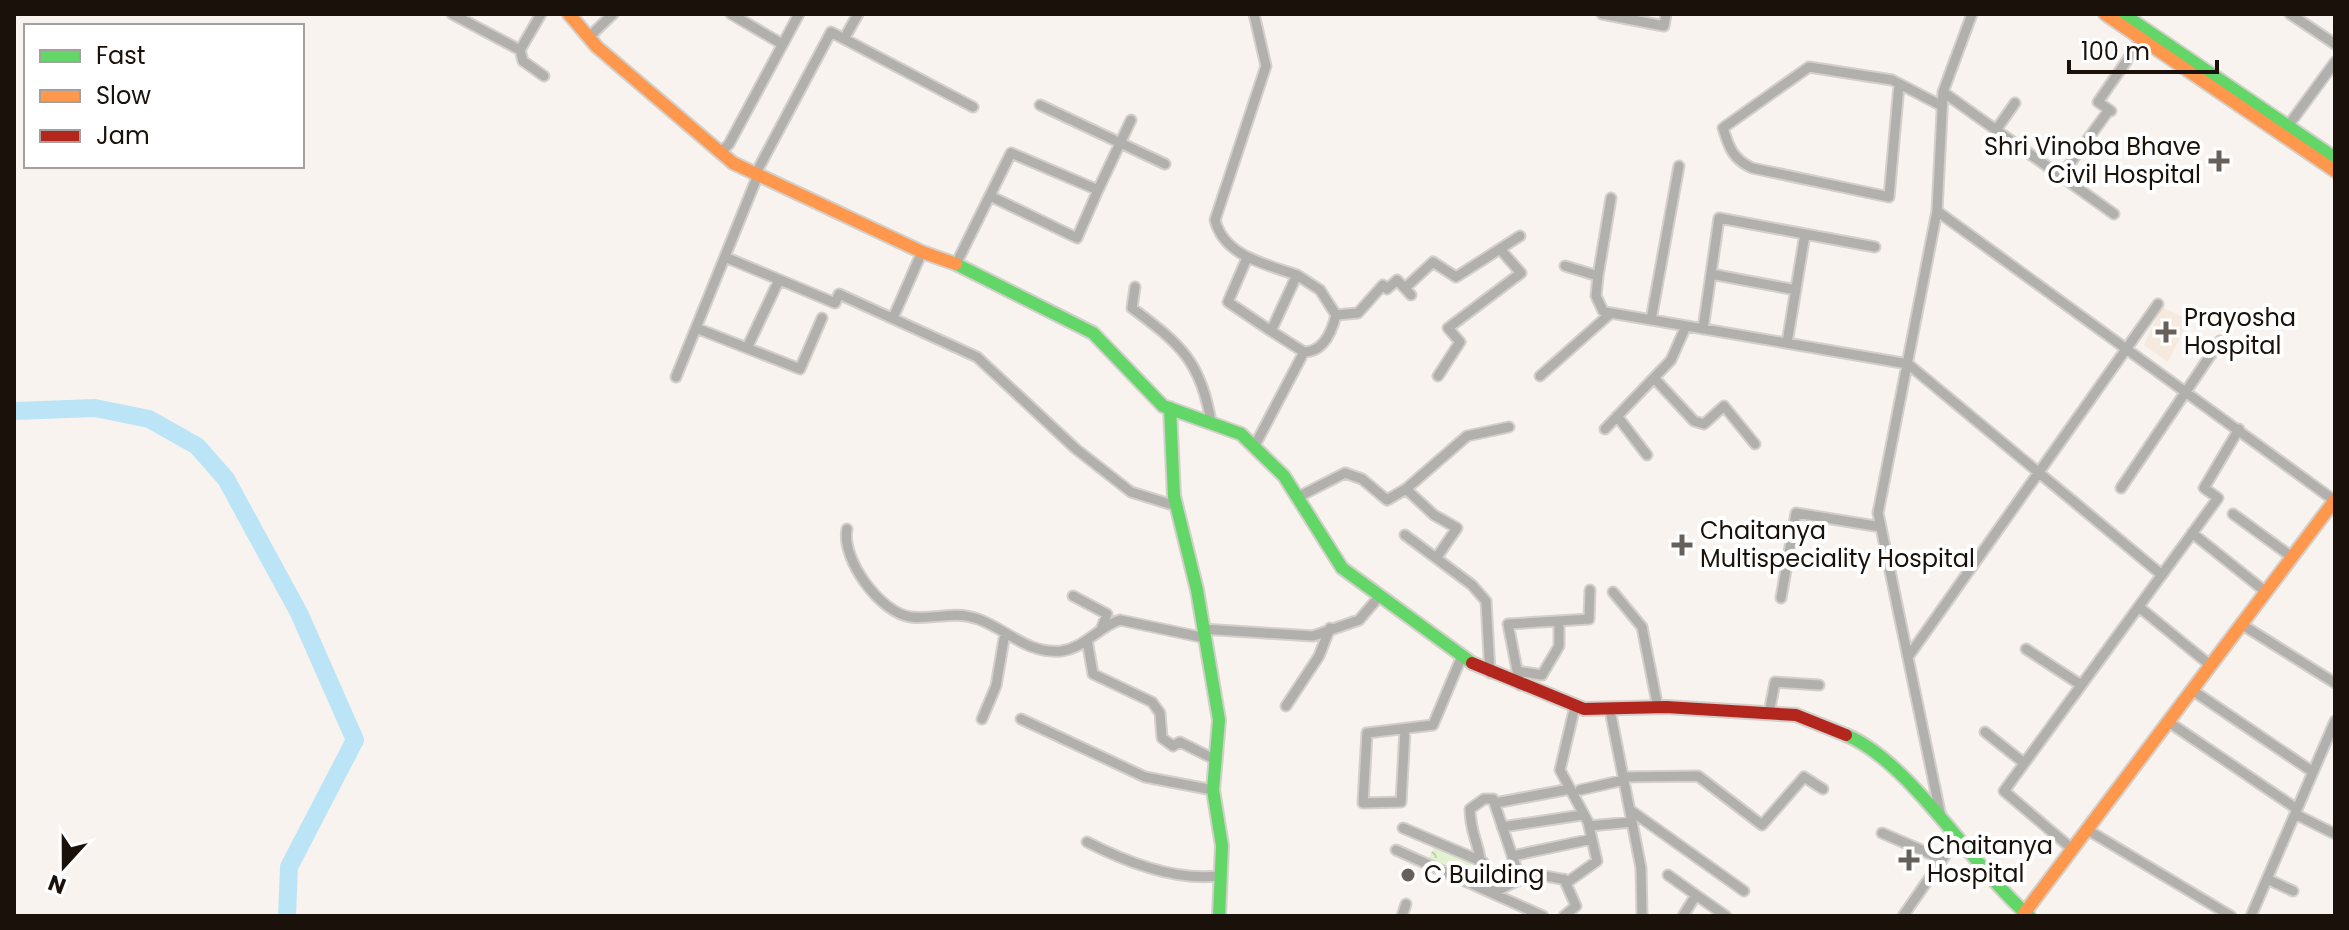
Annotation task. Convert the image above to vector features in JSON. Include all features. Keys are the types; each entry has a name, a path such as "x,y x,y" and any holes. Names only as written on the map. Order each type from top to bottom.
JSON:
{"main road":[{"path":"569,14 589,37 720,153 757,174 922,252 956,264 1093,333 1163,406 1241,434 1284,476 1342,568 1378,598 1462,656 1490,673 1575,706 1610,710 1658,708 1796,715 1867,744 1941,818 2025,915 2071,848 2335,501"},
{"path":"2105,14 2145,35 2335,158"},
{"path":"2123,14 2145,35 2335,171"},
{"path":"1170,408 1176,506 1219,720 1213,790 1222,846 1218,876 1219,916"}],"street":[{"path":"452,14 520,50"},
{"path":"541,14 520,50 523,61 544,76"},
{"path":"589,37 613,14"},
{"path":"731,14 782,44"},
{"path":"720,153 729,144 799,14"},
{"path":"844,39 858,14"},
{"path":"1254,14 1266,66 1215,220 1222,239 1247,258 1297,275 1320,290 1336,315"},
{"path":"1607,14 1664,26 1666,14"},
{"path":"1941,818 1878,513 1937,211 1943,92 1972,14"},
{"path":"2290,14 2335,44"},
{"path":"676,377 757,174 831,32 973,107"},
{"path":"2061,176 2110,110 2098,102 2145,35"},
{"path":"2288,126 2335,62"},
{"path":"1899,85 1889,197 1752,168 1736,161 1727,144 1723,128 1809,67 1892,80 1942,106"},
{"path":"1943,92 2114,214"},
{"path":"1996,130 2015,103"},
{"path":"1040,105 1165,164"},
{"path":"990,196 1077,238 1131,120"},
{"path":"956,264 1011,153 1098,190"},
{"path":"1651,320 1679,166"},
{"path":"1611,198 1596,296 1603,311 1908,364 2162,575"},
{"path":"1937,211 2335,501"},
{"path":"1703,329 1719,218 1875,247"},
{"path":"1787,343 1805,234"},
{"path":"1336,315 1358,313 1383,285 1387,289 1397,280 1408,292 1433,262 1456,277 1520,236"},
{"path":"1438,376 1460,342 1448,328 1521,273 1500,249"},
{"path":"893,318 922,252"},
{"path":"725,257 835,303 839,294 977,357 1076,449 1131,492 1176,506"},
{"path":"1247,258 1228,302 1304,352"},
{"path":"1565,266 1598,276"},
{"path":"1711,274 1796,290"},
{"path":"1271,331 1297,275"},
{"path":"747,348 779,280"},
{"path":"1135,287 1132,308 1163,331 1192,360 1204,382 1211,422"},
{"path":"1908,657 2158,304"},
{"path":"1540,376 1611,313"},
{"path":"1254,447 1304,352 1319,347 1328,337 1336,315"},
{"path":"696,328 800,369 822,318"},
{"path":"1605,429 1671,360 1686,326"},
{"path":"2121,488 2220,341"},
{"path":"1654,378 1694,421 1704,424 1724,406 1755,444"},
{"path":"1617,416 1647,455"},
{"path":"1298,497 1345,473 1362,479 1387,500 1406,489 1467,436 1509,427"},
{"path":"2071,848 2004,791 2218,498 2204,488 2239,429"},
{"path":"1406,489 1434,515 1457,528 1437,557"},
{"path":"1781,598 1796,513 1881,527"},
{"path":"2233,514 2292,557"},
{"path":"847,529 845,544 850,556 888,608 910,617 961,613 1005,633 1019,643 1042,650 1071,649 1120,620 1132,620 1170,633 1313,636 1359,620 1378,598"},
{"path":"2192,533 2266,592"},
{"path":"1405,535 1437,557 1486,601 1490,673"},
{"path":"1520,685 1508,624 1589,619 1590,590"},
{"path":"1613,592 1642,627 1658,708"},
{"path":"1073,596 1107,614 1101,630"},
{"path":"2139,607 2210,665"},
{"path":"1517,671 1542,675 1559,646 1559,621"},
{"path":"2241,624 2335,683"},
{"path":"1286,706 1319,656 1330,628"},
{"path":"982,719 999,673 1005,633"},
{"path":"1087,640 1093,674 1152,702 1160,713 1162,738 1173,746 1180,742 1214,759"},
{"path":"2026,649 2081,685"},
{"path":"1405,730 1401,802 1363,803 1367,733 1433,725 1462,656"},
{"path":"1769,713 1775,682 1819,685"},
{"path":"2192,690 2313,772"},
{"path":"1520,879 1493,799 1484,799 1470,809 1470,825 1483,862 1478,882 1497,891 1520,879 1527,874 1569,881 1597,861 1589,826 1582,815 1575,789 1560,770 1575,706"},
{"path":"1610,710 1641,868 1642,916"},
{"path":"1021,719 1145,777 1213,790"},
{"path":"2167,721 2296,812 2333,833"},
{"path":"2251,916 2335,721"},
{"path":"1985,732 2024,763"},
{"path":"1495,803 1624,779 1698,776 1762,825 1804,777 1823,789"},
{"path":"1630,810 1744,891"},
{"path":"1502,827 1582,815"},
{"path":"1589,826 1632,822"},
{"path":"1403,828 1483,862"},
{"path":"2086,829 2231,916"},
{"path":"1882,833 1942,859"},
{"path":"1903,916 1958,837"},
{"path":"1512,856 1592,839"},
{"path":"1087,842 1121,859 1153,868 1198,878 1218,876"},
{"path":"1396,850 1543,916"},
{"path":"1668,875 1726,916"},
{"path":"1564,879 1576,906 1564,916"},
{"path":"2267,879 2293,891"},
{"path":"1683,916 1696,895"},
{"path":"1402,916 1406,904"}],"shaded area":[{"name":"Prayosha Hospital","path":"2161,307 2189,320 2168,362 2144,345"}],"green space":[{"path":"1434,847 1472,861 1468,877 1428,860"}],"waterway":[{"path":"14,411 95,408 149,419 197,446 226,479 299,613 355,740 289,867 287,916"}],"traffic: fast":[{"path":"2123,14 2335,158"},
{"path":"956,264 1093,333 1163,406 1241,434 1284,476 1342,568 1472,663"},
{"path":"1170,408 1174,496 1197,590 1219,720 1213,790 1222,846 1219,916"},
{"path":"1846,735 1870,749 1918,791 2008,896 2029,916"}],"traffic: slow":[{"path":"569,14 597,47 733,163 922,252 956,264"},
{"path":"2105,14 2335,171"},
{"path":"2022,916 2335,500"}],"traffic: jam":[{"path":"1472,663 1584,709 1666,707 1796,715 1846,735"}],"place":[{"name":"Shri Vinoba Bhave Civil Hospital","path":"2219,161"},
{"name":"Prayosha Hospital","path":"2166,332"},
{"name":"Chaitanya Multispeciality Hospital","path":"1682,545"},
{"name":"Chaitanya Hospital","path":"1909,860"},
{"name":"C Building","path":"1408,875"}]}
